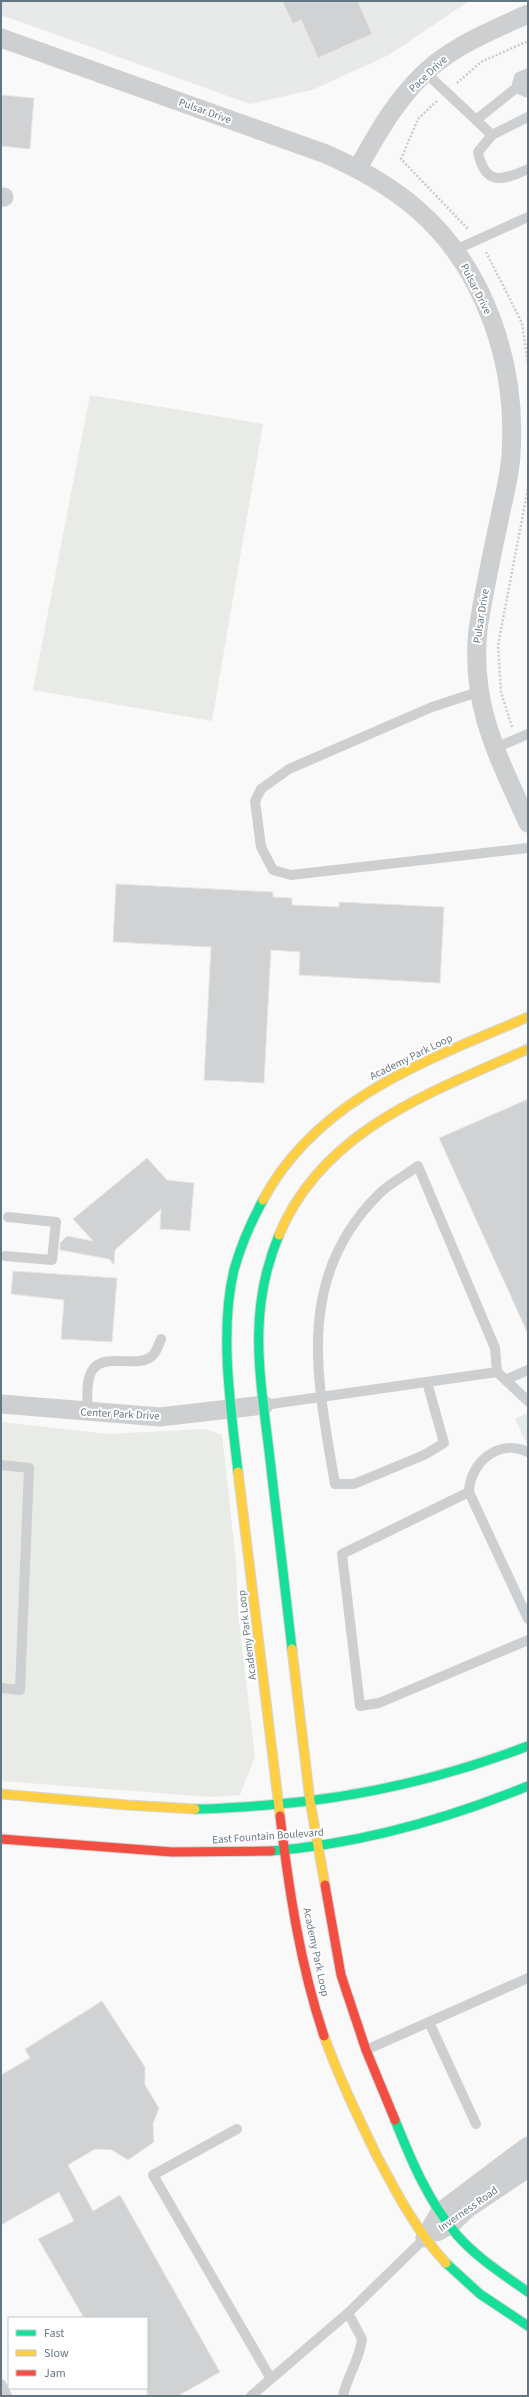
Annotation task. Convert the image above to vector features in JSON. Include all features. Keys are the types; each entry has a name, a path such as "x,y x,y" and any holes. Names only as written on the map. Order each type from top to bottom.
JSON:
{"main road":[{"name":"Academy Park Loop","path":"528,1017 393,1077 357,1098 331,1116 290,1157 274,1181 243,1242 232,1284 227,1324 233,1410 284,1848 302,1954 313,2000 327,2040 368,2139 400,2202 425,2238 451,2269 478,2293 528,2326"},
{"name":"Academy Park Loop","path":"528,1049 391,1113 360,1133 315,1174 286,1220 263,1281 258,1319 259,1362 310,1801 341,1975 366,2050 414,2168 445,2219 471,2249 495,2269 528,2292"},
{"path":"1,1794 173,1808 205,1809 279,1804 336,1798 392,1788 450,1773 528,1746"},
{"name":"East Fountain Boulevard","path":"1,1839 57,1845 199,1852 284,1848 342,1843 412,1827 497,1799 528,1786"}],"street":[{"name":"Pace Drive","path":"358,168 394,107 426,73 459,48 528,14"},
{"name":"Pulsar Drive","path":"1,38 326,154 358,168 396,192 420,212 455,250 469,271 491,319 505,368 510,407 511,455 478,629 475,653 478,692 482,713 495,748 528,823"},
{"name":"Center Park Drive","path":"1,1404 160,1417 233,1410 264,1405"},
{"name":"Inverness Road","path":"425,2238 528,2146"},
{"name":"Inverness Road","path":"445,2219 468,2208 528,2168"}],"lane":[{"path":"426,73 492,135"},
{"path":"516,88 519,77 528,73"},
{"path":"476,120 516,88 528,83"},
{"path":"516,88 528,93"},
{"path":"528,117 492,135 478,152 480,165 488,175 496,179 506,178 528,170"},
{"path":"455,250 528,217"},
{"path":"478,692 432,707 289,768 261,789 255,800 261,847 273,870 290,875 528,848"},
{"path":"495,748 528,734"},
{"path":"427,1382 444,1442 424,1455 354,1484 336,1484 321,1397 317,1352 319,1320 328,1275 343,1238 380,1193 418,1166 495,1348 497,1372 528,1401"},
{"path":"5,1256 52,1260 56,1222 8,1218"},
{"path":"87,1412 89,1378 96,1367 107,1361 147,1359 156,1351 160,1338"},
{"path":"505,1380 528,1370"},
{"path":"264,1405 497,1372"},
{"path":"528,1452 514,1447 502,1450 481,1460 470,1478 469,1492 528,1619"},
{"path":"1,1465 29,1468 20,1690 1,1688"},
{"path":"469,1492 342,1554 360,1706 380,1703 528,1640"},
{"path":"366,2050 528,1978"},
{"path":"429,2022 476,2124"},
{"path":"237,2129 153,2175 271,2379"},
{"path":"251,2396 348,2312 425,2238"},
{"path":"343,2396 349,2377 358,2358 362,2339 348,2312"},
{"path":"1,2384 7,2396"}],"path":[{"path":"528,41 481,62 418,119 401,159 466,225 491,258 522,323 528,364"},
{"path":"516,739 502,692 498,645 528,488"}],"shaded area":[{"path":"1,1 469,1 389,55 312,90 250,104 1,15"},
{"path":"90,395 263,424 212,721 33,690"},
{"path":"528,1413 528,1446 515,1419"},
{"path":"1,1422 108,1434 204,1429 222,1435 236,1562 238,1613 255,1757 240,1795 211,1797 1,1781"}],"building":[{"path":"282,1 358,1 372,34 318,58 301,20 293,24"},
{"path":"1,95 34,98 30,149 1,146"},
{"path":"116,884 273,892 273,897 292,898 292,905 339,907 339,902 444,907 440,983 299,975 300,952 271,950 264,1083 204,1080 211,947 113,942"},
{"path":"528,1099 528,1334 439,1138"},
{"path":"147,1158 167,1180 194,1183 190,1231 160,1229 161,1209 115,1250 114,1265 109,1259 60,1250 60,1243 67,1236 93,1241 73,1219"},
{"path":"13,1271 117,1278 112,1342 61,1339 64,1300 11,1294"},
{"path":"102,2001 145,2067 145,2085 159,2108 153,2124 154,2142 128,2160 112,2150 95,2149 68,2165 93,2211 120,2195 220,2372 178,2396 147,2396 148,2317 83,2317 38,2239 74,2221 59,2192 1,2225 1,2075 30,2058 25,2049"}],"traffic: fast":[{"path":"238,1472 228,1371 227,1319 234,1270 250,1225 263,1200"},
{"path":"279,1235 269,1265 262,1294 259,1322 259,1350 264,1408 292,1649"},
{"path":"195,1809 302,1802 368,1792 465,1768 528,1746"},
{"path":"271,1851 337,1843 402,1829 465,1810 528,1786"},
{"path":"395,2120 421,2180 437,2208 457,2235 473,2251 528,2292"},
{"path":"446,2263 480,2294 528,2326"}],"traffic: slow":[{"path":"263,1200 286,1165 313,1134 344,1109 378,1086 414,1067 452,1049 528,1017"},
{"path":"279,1235 298,1198 323,1167 352,1141 384,1118 419,1099 455,1081 528,1049"},
{"path":"238,1472 280,1816"},
{"path":"292,1649 310,1801 325,1885"},
{"path":"1,1794 127,1805 195,1809"},
{"path":"324,2036 349,2097 400,2198 426,2239 446,2263"}],"traffic: jam":[{"path":"280,1816 296,1927 308,1982 324,2036"},
{"path":"1,1839 172,1852 271,1851"},
{"path":"325,1885 341,1975 366,2050 395,2120"}]}
